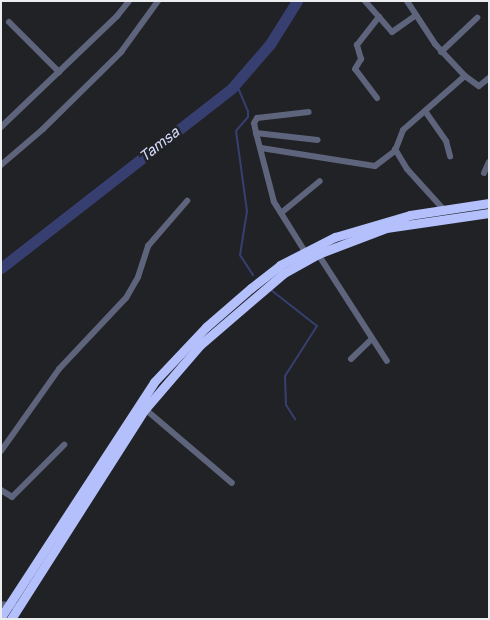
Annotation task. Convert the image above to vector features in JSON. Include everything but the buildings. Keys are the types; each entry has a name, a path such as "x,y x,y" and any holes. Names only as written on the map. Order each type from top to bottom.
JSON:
{"highway":[{"path":"1,617 5,605 154,382 206,327 274,269 304,250 335,236 388,221 489,203"},
{"path":"10,619 145,409 200,345 284,274 318,254 386,228 488,213"}],"street":[{"path":"1,127 59,72 128,1"},
{"path":"1,165 43,130 121,52 158,1"},
{"path":"365,1 394,32 416,14"},
{"path":"408,1 441,52 465,76 479,86 489,78"},
{"path":"377,98 355,69 361,59 357,45 379,16"},
{"path":"441,52 477,18"},
{"path":"9,22 59,72"},
{"path":"261,148 373,166 395,149 399,134 465,76"},
{"path":"425,111 446,141 450,156"},
{"path":"304,250 271,195 254,123 257,118 309,112"},
{"path":"256,133 318,140"},
{"path":"395,149 407,169 444,210"},
{"path":"484,173 489,162"},
{"path":"281,212 320,181"},
{"path":"1,451 59,369 126,298 138,277 148,246 187,202"},
{"path":"318,254 387,361"},
{"path":"352,359 372,339"},
{"path":"145,409 232,482"},
{"path":"1,490 12,497 64,445"},
{"path":"5,605 18,608"}],"waterway":[{"name":"Tamsa","path":"1,268 232,88 270,44 297,1"},
{"path":"236,83 248,111 248,117 236,131 247,211 240,255 253,275"},
{"path":"271,290 317,326 285,376 286,405 295,419"}]}
